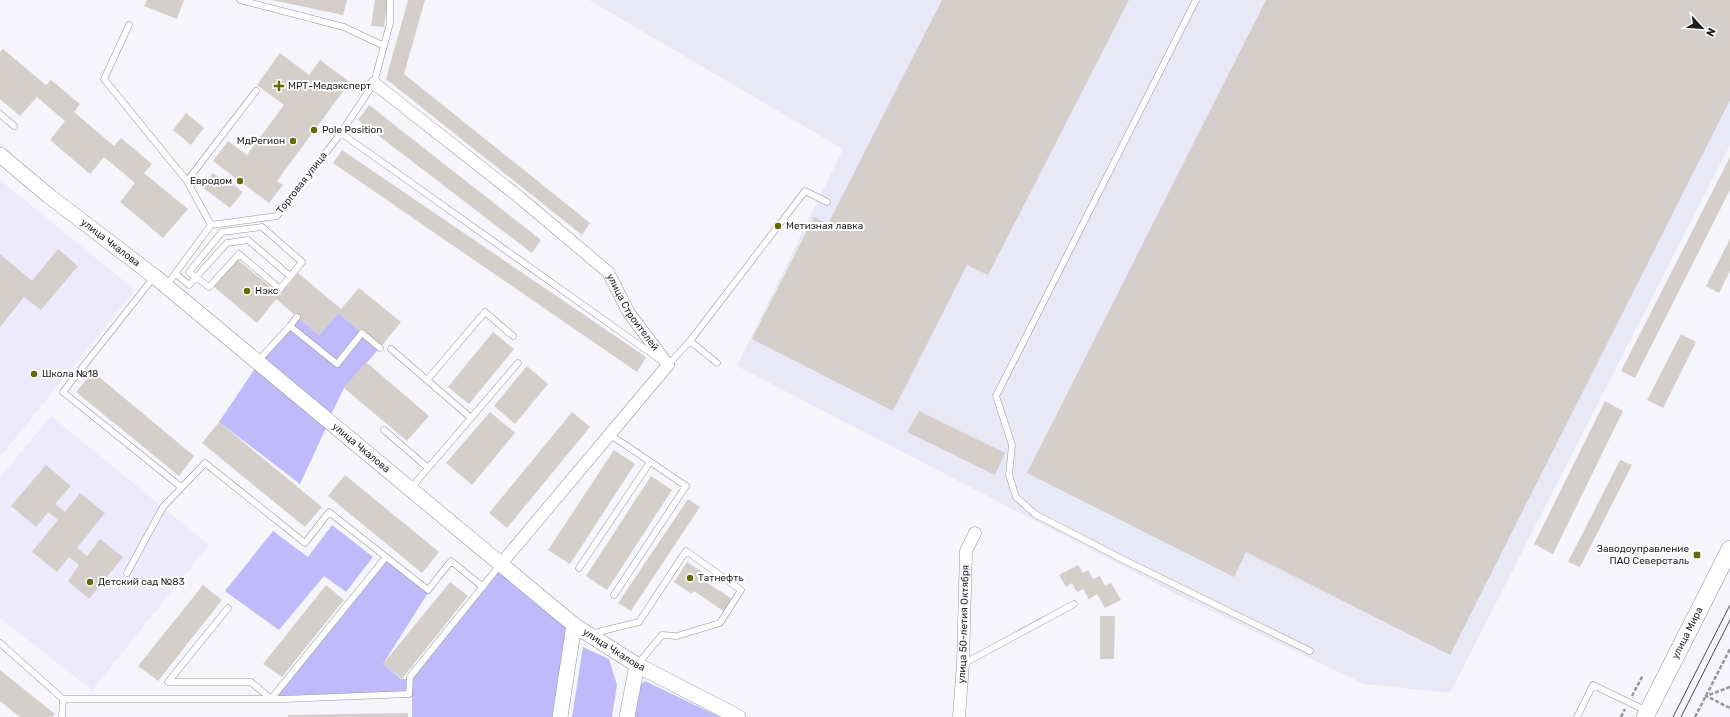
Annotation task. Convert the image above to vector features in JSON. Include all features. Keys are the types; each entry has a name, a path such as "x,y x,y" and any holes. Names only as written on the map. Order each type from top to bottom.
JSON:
{"main road":[{"name":"улица Мира","path":"1647,714 1730,549"}],"street":[{"name":"улица Строителей","path":"374,83 519,197 608,272 629,313 668,365"},
{"name":"улица Чкалова","path":"0,155 49,196 154,276 574,625 637,665 738,717"},
{"path":"500,565 668,365"},
{"name":"улица 50-летия Октября","path":"959,717 963,664 966,551 975,534"},
{"path":"560,717 574,625"},
{"path":"627,717 637,665"}],"lane":[{"path":"240,0 344,27 384,46"},
{"name":"Торговая улица","path":"211,225 277,216 341,133 374,83 390,23 390,0"},
{"path":"1196,0 996,396 1012,445 1009,475 1016,497 1035,514 1124,560 1310,651"},
{"path":"129,25 104,79 187,182 211,225 166,286"},
{"path":"187,182 256,92"},
{"path":"0,114 14,126"},
{"path":"341,133 668,365 690,341 805,191 827,202"},
{"path":"262,227 302,262 290,276 280,289 238,254 209,287 189,272 222,232 262,227"},
{"path":"176,274 189,286 227,243 248,240 290,276"},
{"path":"154,276 62,392 181,487"},
{"path":"427,380 485,312 513,336"},
{"path":"257,362 297,317"},
{"path":"290,326 337,364 362,333 380,348"},
{"path":"690,341 717,363"},
{"path":"391,349 471,418"},
{"path":"410,490 518,363"},
{"path":"384,430 428,468"},
{"path":"609,434 686,486 614,595"},
{"path":"579,568 650,462"},
{"path":"127,573 163,508 205,463 305,543 329,512 428,590 451,562 483,587"},
{"path":"587,634 639,622 686,551 741,590 720,623 677,636 662,636 637,665"},
{"path":"271,699 386,557"},
{"path":"0,642 62,698 271,699 409,694 410,678 500,565"},
{"path":"963,664 1074,604"},
{"path":"228,608 168,682 251,682 271,699"},
{"path":"1577,717 1593,686 1647,714"},
{"path":"62,698 62,717"}],"path":[{"path":"1695,717 1730,649"},
{"path":"1706,696 1730,687"},
{"path":"1706,696 1730,708"}],"shaded area":[{"path":"589,0 1730,0 1730,145 1450,693 1364,684 1180,596 737,366 843,149"},
{"name":"Школа №18","path":"0,180 135,290 0,457"},
{"path":"338,313 361,332 336,361 293,325 299,318 319,335"},
{"path":"290,329 337,367 362,336 378,350 344,388 330,417 261,360"},
{"path":"256,367 327,426 300,484 219,422"},
{"name":"Детский сад №83","path":"51,416 209,545 92,690 0,618 0,478"},
{"path":"332,525 373,557 346,592 324,576 279,630 225,591 273,531 308,557"},
{"path":"386,560 428,593 383,664 401,679 408,679 408,692 276,696"},
{"path":"500,570 569,627 555,717 412,717 412,679"},
{"path":"583,647 609,659 617,685 612,717 572,717"},
{"path":"645,681 720,717 630,717 634,691"}],"building":[{"path":"147,0 184,0 177,19 144,6"},
{"path":"272,0 347,0 343,15"},
{"path":"375,0 388,0 384,27 371,26"},
{"path":"408,0 425,0 404,74 590,223 582,235 386,79"},
{"path":"942,0 1129,0 988,275 967,265 893,411 752,339 814,217 828,224"},
{"path":"1266,0 1730,0 1730,100 1450,655 1246,552 1234,577 1027,473"},
{"path":"3,49 46,85 51,80 80,104 74,112 114,146 121,138 152,164 144,173 188,209 163,238 120,202 135,183 104,157 90,174 50,140 65,121 37,97 20,116 0,99 0,52"},
{"path":"280,53 309,75 320,60 350,82 277,181 283,185 269,203 213,161 228,141 247,155 284,105 257,85"},
{"path":"369,105 541,240 532,253 358,120"},
{"path":"186,113 204,128 191,145 173,130"},
{"path":"342,150 646,357 637,372 333,163"},
{"path":"1730,157 1730,190 1635,378 1621,371"},
{"path":"213,173 227,184 229,181 243,192 230,208 202,187"},
{"path":"1730,239 1730,271 1719,293 1706,286"},
{"path":"58,249 78,266 41,310 24,297 0,327 0,254 32,281"},
{"path":"237,259 280,295 298,273 341,309 359,288 401,322 380,348 338,313 319,335 276,299 257,323 214,287"},
{"path":"493,332 514,349 469,404 448,387"},
{"path":"1681,334 1696,342 1663,408 1647,400"},
{"path":"366,362 429,416 407,441 344,388"},
{"path":"527,366 548,384 515,424 494,406"},
{"path":"93,372 194,456 179,476 76,392"},
{"path":"1605,401 1623,411 1553,554 1534,544"},
{"path":"919,411 1005,453 995,475 907,432"},
{"path":"490,412 515,433 472,485 446,463"},
{"path":"572,412 590,427 507,528 489,513"},
{"path":"219,422 322,507 305,527 202,443"},
{"path":"614,450 635,464 570,564 548,550"},
{"path":"1620,460 1632,465 1580,567 1568,562"},
{"path":"46,465 71,486 55,504 65,512 80,493 105,513 77,548 87,556 100,539 123,557 89,599 68,581 79,565 69,557 57,572 32,552 58,520 48,512 36,527 11,506"},
{"path":"345,475 439,552 422,573 328,496"},
{"path":"651,476 672,490 607,590 586,576"},
{"path":"688,499 700,507 631,611 618,603"},
{"path":"687,562 705,574 702,579 735,601 726,613 694,591 692,594 674,582"},
{"path":"1078,565 1083,573 1088,570 1093,579 1100,576 1105,586 1111,583 1121,600 1105,608 1097,594 1089,599 1083,589 1077,592 1072,583 1066,587 1059,575"},
{"path":"450,582 468,596 402,679 383,664"},
{"path":"203,585 222,600 158,681 138,666"},
{"path":"326,585 344,600 282,677 263,664"},
{"path":"1100,616 1115,616 1114,659 1100,659"},
{"path":"0,670 55,714 53,717 20,717 0,701"},
{"path":"408,713 408,717 288,717 288,715"}],"tram line":[{"path":"1673,717 1730,605"},
{"path":"1681,717 1730,620"}],"place":[{"name":"МРТ-Медэксперт","path":"279,86"},
{"name":"Pole Position","path":"314,130"},
{"name":"МдРегион","path":"293,141"},
{"name":"Евродом","path":"240,181"},
{"name":"Метизная лавка","path":"778,226"},
{"name":"Нэкс","path":"247,291"},
{"name":"Школа №18","path":"34,374"},
{"name":"Заводоуправление ПАО Северсталь","path":"1697,555"},
{"name":"Татнефть","path":"690,578"},
{"name":"Детский сад №83","path":"90,582"}]}
